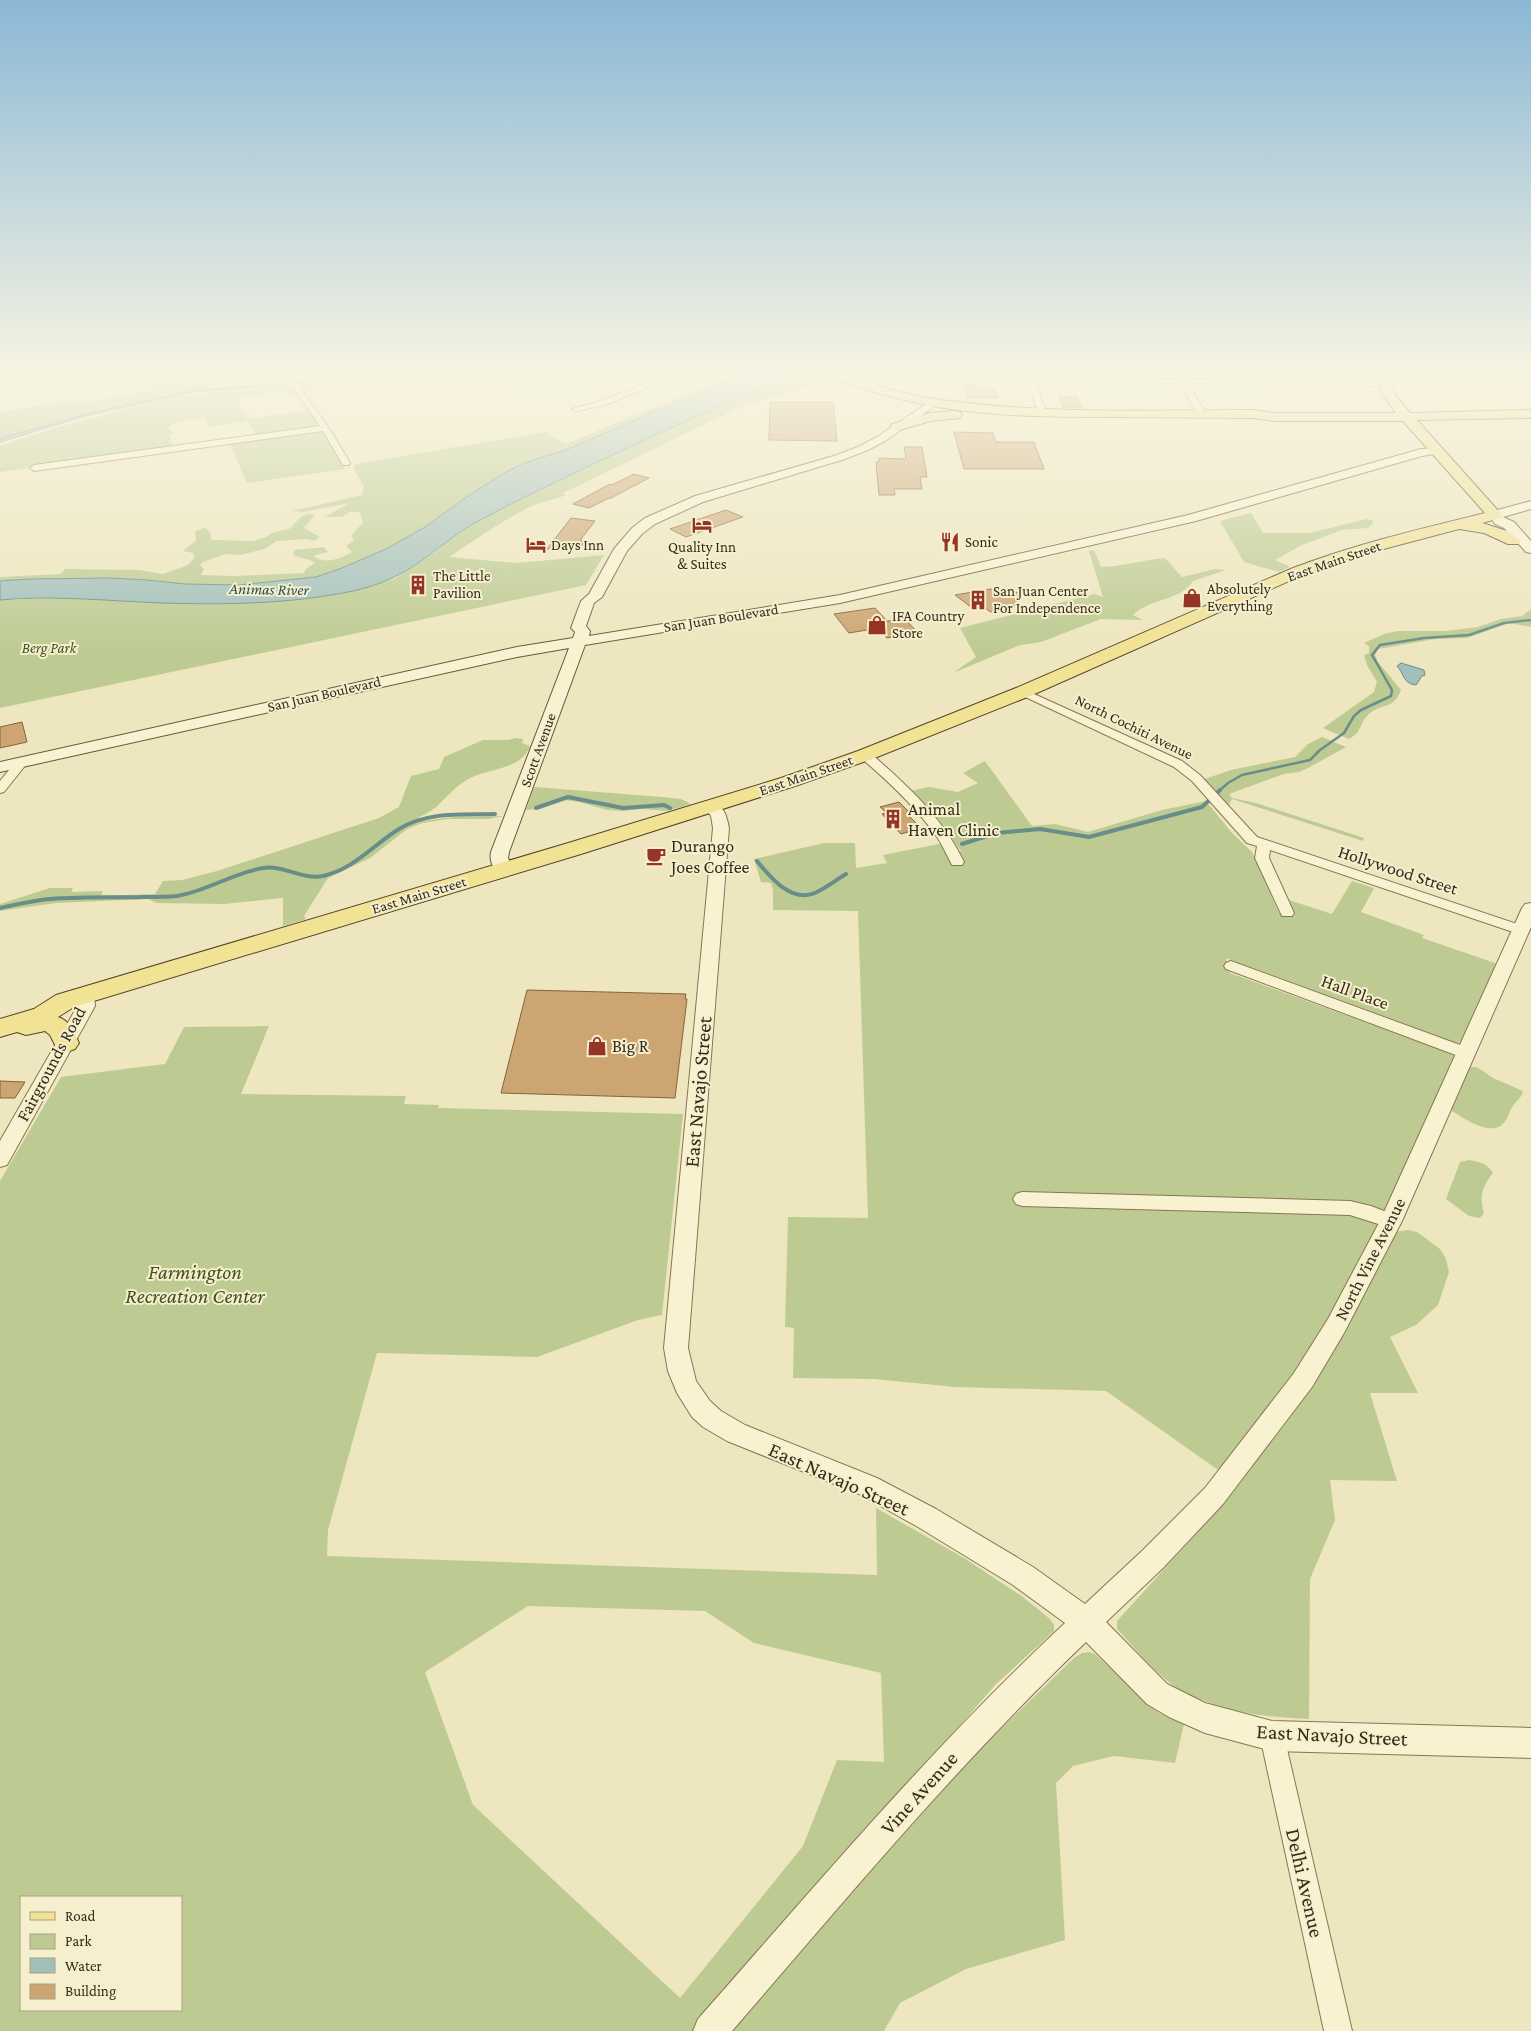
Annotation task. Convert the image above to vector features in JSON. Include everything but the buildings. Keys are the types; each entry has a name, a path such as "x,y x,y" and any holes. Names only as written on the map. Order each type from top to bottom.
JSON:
{"main road":[{"name":"Scott Avenue","path":"504,870 499,858 500,852 581,636 589,628 598,602 595,598 624,545 637,531 658,516 699,499 818,465"},
{"name":"San Juan Boulevard","path":"0,767 581,636 840,599 1191,518 1379,465"},
{"path":"1450,465 1497,518 1509,525 1531,549"},
{"name":"East Main Street","path":"0,1028 43,1015 75,998 712,807 865,755 1022,692 1308,568 1345,554 1442,528 1497,518 1531,505"},
{"path":"1497,518 1499,525 1531,562"},
{"path":"1442,528 1483,527 1496,531 1513,541"},
{"name":"East Main Street","path":"0,1012 41,1000 75,998"},
{"path":"0,1034 40,1023 53,1023 61,1029 66,1043"}],"street":[{"path":"34,468 57,465"},
{"name":"North Cochiti Avenue","path":"1022,692 1178,764 1196,778 1246,836 1264,845"},
{"path":"865,755 894,780 933,824 953,850 956,862"},
{"path":"0,789 22,762"},
{"name":"East Navajo Street","path":"712,807 719,815 721,828 676,1327 677,1360 686,1386 701,1409 724,1427 772,1449 868,1486 927,1518 1023,1576 1087,1623 1157,1694 1179,1707 1205,1718 1272,1736 1531,1743"},
{"path":"1264,845 1262,858 1287,913"},
{"name":"Hollywood Street","path":"1264,845 1521,930"},
{"name":"North Vine Avenue","path":"1143,1570 1214,1496 1303,1380 1336,1326 1391,1221 1531,908"},
{"name":"Hall Place","path":"1231,966 1466,1053"},
{"name":"Fairgrounds Road","path":"0,1158 86,1006 75,998"},
{"path":"1022,1199 1350,1208 1371,1213 1391,1221"},
{"name":"Vine Avenue","path":"710,2031 902,1810 1026,1679 1143,1570"},
{"name":"Delhi Avenue","path":"1272,1736 1338,2031"}],"green space":[{"path":"0,465 50,465 0,472"},
{"path":"239,465 343,465 345,469 247,483"},
{"path":"354,465 521,465 471,494 425,527 388,548 316,577 239,585 185,584 111,578 0,581 0,577 61,574 65,569 139,570 163,574 188,565 195,557 193,553 183,551 196,541 195,531 205,528 211,534 211,540 254,541 274,532 289,529 302,516 309,514 315,515 304,528 320,537 314,541 307,539 277,541 264,549 240,555 226,554 203,562 200,565 204,569 201,575 235,576 304,573 306,569 315,563 295,556 293,554 295,550 324,547 328,552 313,556 327,561 343,557 352,552 346,546 354,540 351,535 363,523 360,512 350,512 342,517 325,517 350,503 302,512 292,511 362,495 364,487 353,467"},
{"name":"Berg Park","path":"590,465 621,465 563,493 566,495 519,512 449,557 517,563 604,555 586,585 0,708 0,600 67,598 164,603 257,603 317,597 378,584 394,579 435,552 453,537 487,516"},
{"path":"1251,513 1263,533 1310,533 1366,519 1372,520 1373,523 1368,528 1342,530 1302,545 1275,560 1290,567 1279,572 1244,562 1220,521"},
{"path":"1094,550 1101,567 1165,558 1182,577 1215,569 1226,570 1193,581 1188,588 1181,592 1148,605 1133,615 1143,620 1101,619 1041,642 1020,645 953,673 976,657 960,628 1094,594 1103,597 1089,551"},
{"path":"1531,609 1531,627 1509,623 1467,638 1435,639 1378,649 1375,655 1378,662 1401,690 1398,697 1390,704 1368,715 1356,734 1349,739 1323,728 1374,692 1377,682 1367,665 1364,655 1369,653 1369,646 1364,643 1384,634 1398,631 1446,631 1478,627 1501,619 1522,616"},
{"path":"1322,737 1346,747 1299,772 1284,774 1229,794 1232,798 1256,803 1364,838 1363,841 1232,799 1228,806 1205,779 1231,770 1295,757 1308,744"},
{"path":"523,739 522,743 530,746 520,760 470,778 456,788 435,808 418,818 420,821 455,817 504,816 489,819 448,819 422,823 407,829 370,858 328,878 304,916 306,919 283,926 283,898 224,904 157,903 148,899 56,903 0,911 0,904 50,888 73,888 71,892 103,891 101,896 155,894 163,881 182,880 217,871 379,818 399,807 411,776 439,769 444,757 483,740 508,740"},
{"path":"985,761 1032,826 1055,824 1088,832 1162,810 1206,801 1232,833 1252,852 1279,913 1295,913 1289,900 1332,914 1352,881 1374,888 1361,912 1424,935 1422,938 1498,964 1462,1041 1457,1043 1226,958 1230,973 1452,1054 1455,1058 1365,1251 1325,1326 1284,1391 1221,1472 1106,1391 955,1387 874,1379 793,1378 794,1328 785,1327 788,1217 868,1218 858,911 773,910 771,883 761,882 754,859 824,843 855,843 856,868 887,863 883,855 944,843 950,855 961,851 910,791 929,787 958,792 978,783 963,773"},
{"path":"534,787 681,799 691,804 667,811 642,809 623,811 607,810 564,800 537,809 526,810"},
{"name":"Farmington Recreation Center","path":"269,1026 241,1094 406,1096 404,1104 439,1105 438,1108 683,1114 662,1315 638,1320 537,1357 377,1353 328,1530 327,1556 877,1575 876,1508 964,1558 1023,1597 1050,1619 1054,1625 1054,1631 996,1684 695,2031 0,2031 0,1181 61,1077 165,1064 184,1027","holes":["528,1606 705,1611 754,1643 881,1673 884,1762 837,1760 803,1846 680,1998 473,1805 425,1672"]},
{"path":"1469,1067 1477,1067 1493,1078 1523,1091 1502,1125 1496,1128 1483,1127 1468,1121 1450,1110"},
{"path":"1469,1160 1483,1164 1493,1173 1482,1192 1484,1213 1480,1218 1469,1216 1446,1199 1460,1162"},
{"path":"1408,1230 1417,1232 1440,1249 1446,1259 1449,1272 1438,1305 1416,1325 1390,1337 1418,1393 1370,1393 1397,1481 1330,1480 1335,1520 1310,1579 1309,1719 1244,1712 1218,1706 1189,1695 1166,1680 1151,1666 1117,1629 1117,1621 1197,1533 1232,1491 1395,1232"},
{"path":"1090,1652 1096,1655 1158,1712 1184,1724 1175,1763 1114,1756 1073,1766 1056,1783 1065,1940 966,1969 900,2003 884,2031 730,2031 974,1755 1074,1658 1082,1653"}],"water":[{"name":"Animas River","path":"520,465 592,465 480,520 395,577 353,591 306,599 234,604 61,598 0,600 0,581 111,578 185,584 239,585 316,577 388,548 425,527 506,472"},
{"path":"1401,663 1424,670 1425,675 1422,676 1416,685 1409,683 1397,666"}],"waterway":[{"path":"1219,791 1242,775 1310,760 1320,750 1344,733 1354,716 1361,710 1391,696 1392,690 1372,655 1380,645 1424,638 1469,635 1504,623 1531,620"},
{"path":"962,844 997,833 1040,829 1089,837 1202,807 1220,790"},
{"path":"536,808 568,797 623,808 664,805 670,808"},
{"path":"0,908 53,899 177,896 188,894 252,870 263,868 278,869 315,877 323,876 334,873 354,862 390,835 410,823 446,815 495,814"},
{"path":"757,861 782,887 798,895 815,893 846,874"}],"place":[{"name":"Quality Inn & Suites","path":"702,525"},
{"name":"Sonic","path":"950,542"},
{"name":"Days Inn","path":"536,545"},
{"name":"The Little Pavilion","path":"418,585"},
{"name":"Absolutely Everything","path":"1192,598"},
{"name":"San Juan Center For Independence","path":"978,600"},
{"name":"IFA Country Store","path":"877,625"},
{"name":"Animal Haven Clinic","path":"893,819"},
{"name":"Durango Joes Coffee","path":"656,856"},
{"name":"Big R","path":"597,1046"}]}
